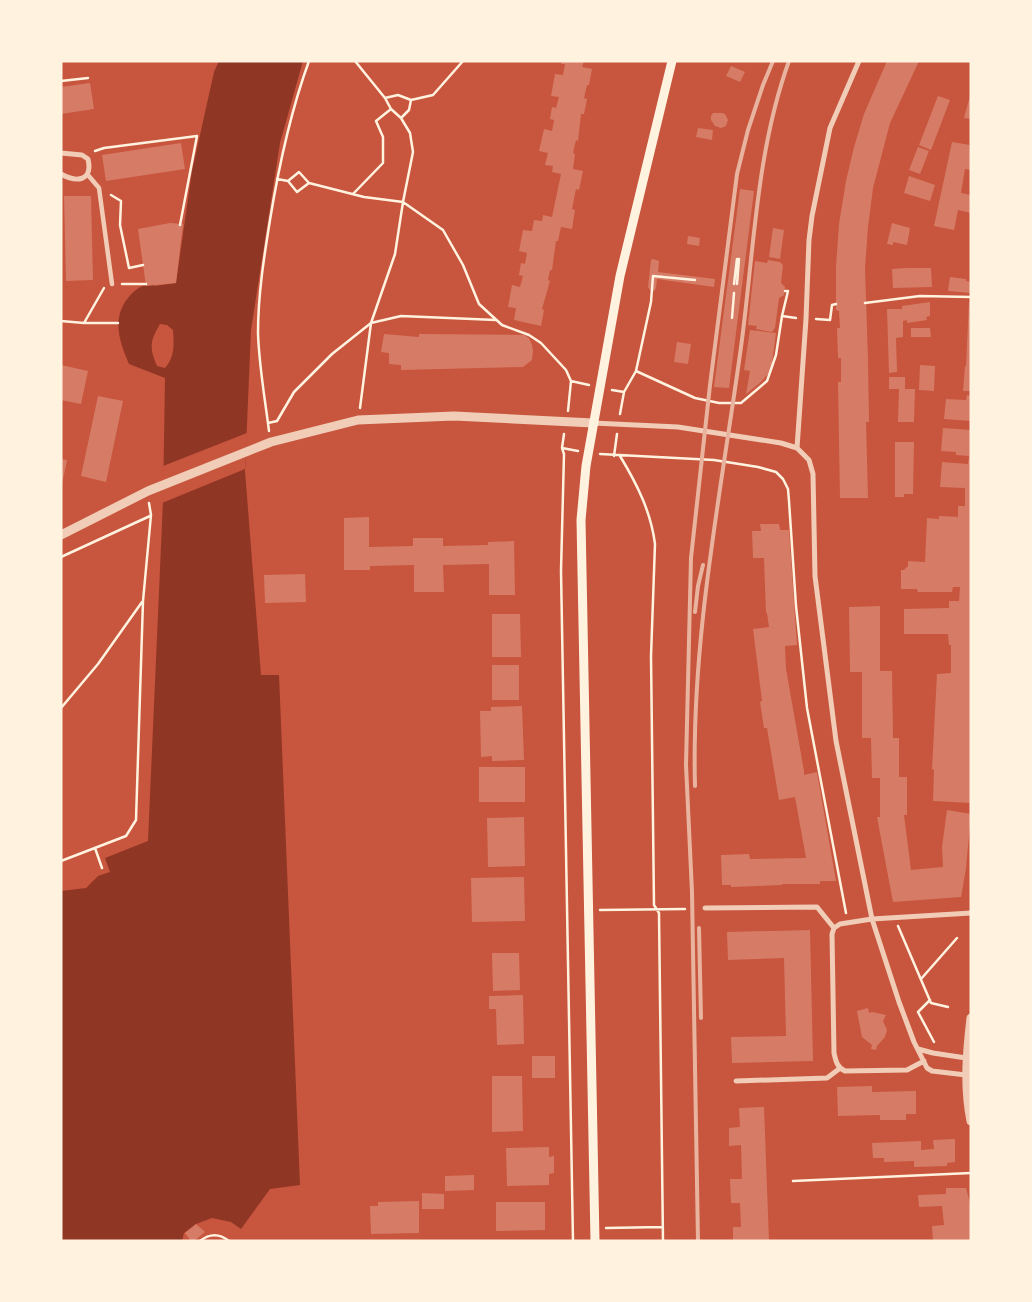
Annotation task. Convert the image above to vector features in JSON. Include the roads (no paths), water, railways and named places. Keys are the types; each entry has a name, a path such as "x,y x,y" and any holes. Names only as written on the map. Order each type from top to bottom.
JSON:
{"main road":[{"path":"595,1241 581,520 586,466 593,423 626,247 672,61"}],"street":[{"path":"797,448 806,319 809,240 814,206 830,128 859,61"},
{"path":"61,153 82,155 88,159 90,167 88,175 82,179 74,179 61,174"},
{"path":"88,175 99,188 112,284"},
{"path":"61,535 148,491 271,442 358,420 454,416 678,427 768,440 797,448 808,460 813,474 816,576 836,741 872,919 899,1002 927,1068 932,1071 966,1075"},
{"path":"705,908 817,907 834,928"},
{"path":"924,1061 907,1070 845,1071 839,1068 834,1053 832,934 834,928 848,922 971,913"},
{"path":"971,1018 966,1058 971,1121"},
{"path":"918,1049 966,1058"},
{"path":"736,1081 827,1078 839,1068"}],"railway":[{"path":"698,1241 692,892 686,765 691,558 710,385 737,174 748,130 773,61"},
{"path":"695,786 698,676 709,566 741,347 763,166 769,131 789,61"},
{"path":"695,612 703,565"},
{"path":"699,928 701,1018"}]}
